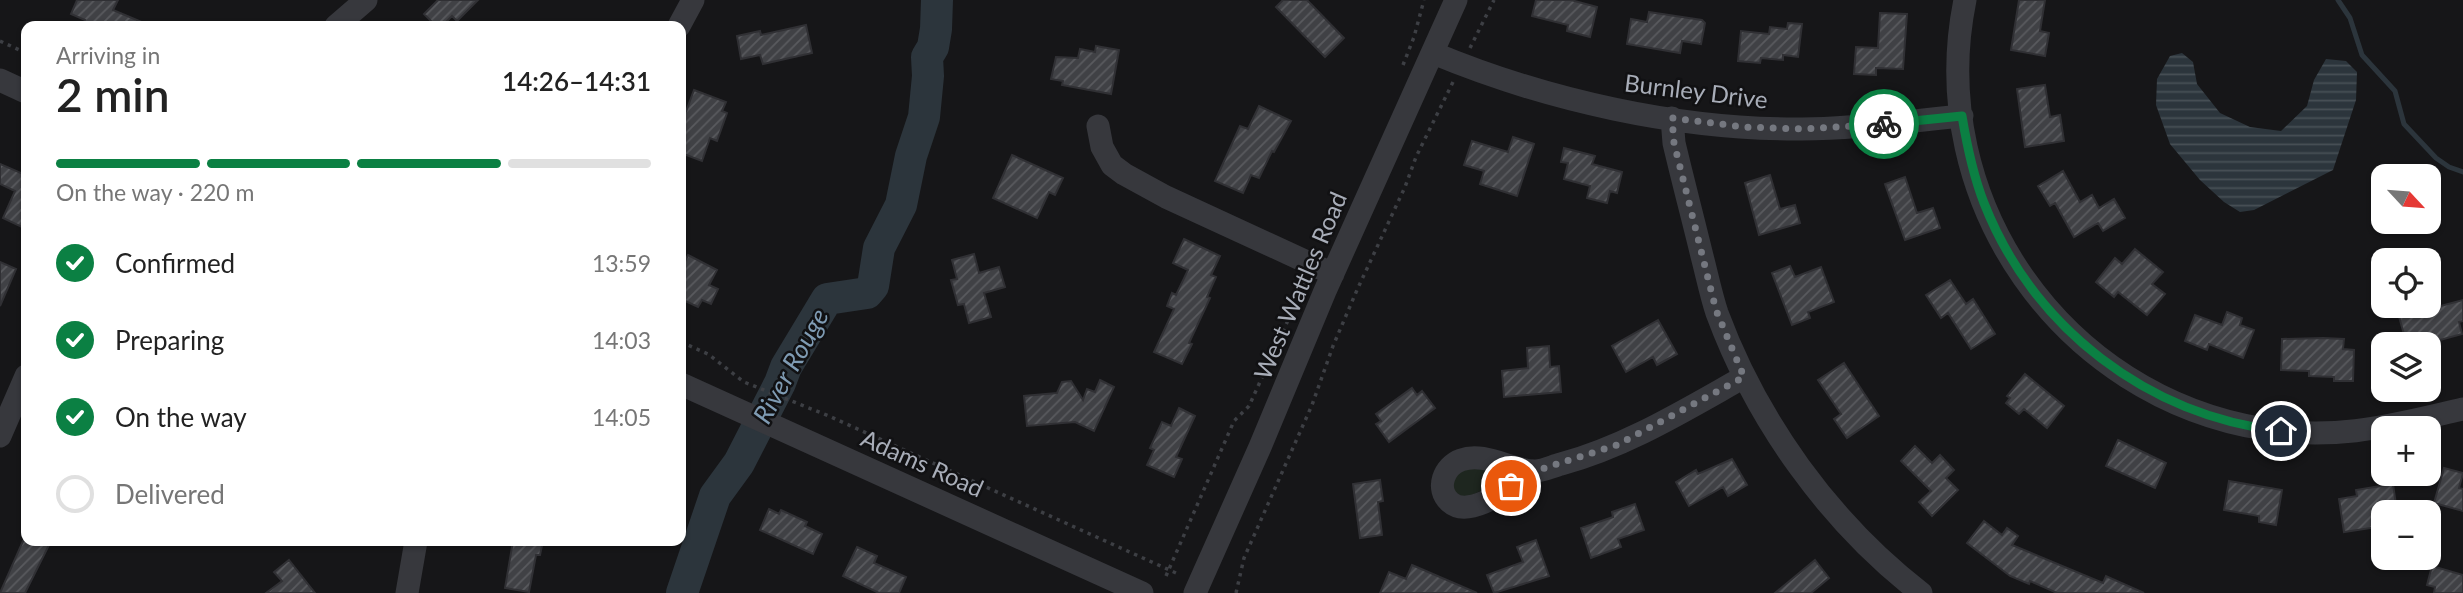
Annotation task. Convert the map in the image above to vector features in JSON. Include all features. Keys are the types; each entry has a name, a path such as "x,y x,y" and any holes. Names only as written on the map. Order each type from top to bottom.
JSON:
{"street":[{"path":"342,21 366,0"},
{"path":"682,21 693,0"},
{"name":"West Wattles Road","path":"1195,593 1260,447 1323,270 1433,53 1456,0"},
{"path":"1965,0 1958,64 1962,116 1973,169 1985,204 2011,258 2028,285 2057,320 2095,356 2153,393 2175,403 2226,421 2265,429 2305,433 2363,432 2463,409"},
{"name":"Burnley Drive","path":"1433,53 1483,73 1576,101 1672,118 1744,127 1803,129 1962,116"},
{"path":"0,80 21,90"},
{"path":"1672,118 1674,143 1716,310 1744,377 1788,450 1818,491 1916,592"},
{"path":"1098,126 1102,147 1112,165 1124,174 1166,197 1323,270"},
{"path":"1535,471 1617,445 1744,377"},
{"name":"Adams Road","path":"686,386 1142,593"},
{"path":"0,436 21,388"},
{"path":"407,593 415,546"}],"path":[{"path":"1402,68 1424,0"},
{"path":"1468,54 1494,0"},
{"path":"0,41 21,50"},
{"path":"1236,593 1244,558 1312,405 1333,346 1416,157 1456,75"},
{"path":"1166,576 1234,421 1249,406 1323,270"},
{"path":"686,344 708,354 744,382 829,416 1176,573"}],"shaded area":[{"path":"2182,53 2193,62 2197,84 2220,113 2250,127 2281,131 2307,106 2314,80 2326,59 2346,61 2357,72 2356,100 2333,170 2254,210 2240,212 2224,202 2200,180 2170,144 2156,105 2157,79 2170,56"},
{"path":"1473,466 1506,475 1506,478 1466,498 1452,491 1453,476"}],"building":[{"path":"77,0 118,0 113,10 139,21 84,21 71,14"},
{"path":"438,0 478,0 457,21 452,16 447,21 431,21 424,14"},
{"path":"1283,0 1307,0 1344,38 1325,57 1276,7"},
{"path":"1536,0 1571,0 1597,7 1590,37 1567,31 1568,25 1532,16"},
{"path":"2019,0 2045,0 2040,31 2049,33 2045,56 2011,50"},
{"path":"1649,12 1702,20 1705,23 1701,44 1682,41 1680,53 1627,44 1631,19 1647,22"},
{"path":"1880,13 1907,14 1903,69 1876,68 1876,75 1854,74 1856,47 1878,48"},
{"path":"1788,23 1802,24 1798,57 1783,55 1783,60 1761,58 1760,63 1738,61 1741,31 1769,34 1770,27 1787,29"},
{"path":"806,25 812,53 763,64 760,55 741,59 737,36 760,31 761,35"},
{"path":"1096,46 1119,50 1111,94 1062,85 1063,81 1051,79 1056,57 1078,58 1080,49 1095,52"},
{"path":"2045,85 2050,117 2060,115 2064,141 2025,147 2017,89"},
{"path":"694,90 726,102 722,111 727,113 717,141 710,138 702,161 686,155 686,112"},
{"path":"1259,106 1291,121 1259,178 1251,175 1243,193 1215,181 1240,126 1248,129"},
{"path":"1513,137 1534,144 1517,196 1480,184 1484,171 1464,165 1472,141 1508,152"},
{"path":"1564,148 1595,156 1592,164 1622,172 1617,193 1610,191 1607,203 1587,198 1590,186 1564,179 1568,163 1561,162"},
{"path":"1012,155 1063,178 1055,195 1049,192 1037,218 993,198"},
{"path":"0,164 21,173 21,227 3,218 15,191 0,184"},
{"path":"2063,171 2080,202 2092,195 2099,208 2114,199 2125,218 2103,231 2098,223 2074,237 2055,203 2050,206 2038,186"},
{"path":"1770,175 1780,209 1795,205 1800,223 1759,235 1745,183"},
{"path":"1905,177 1917,213 1933,208 1940,228 1905,240 1885,184"},
{"path":"1184,239 1220,256 1211,275 1216,277 1207,297 1210,298 1182,364 1154,352 1174,309 1167,306 1172,293 1176,295 1188,270 1173,263"},
{"path":"2135,249 2163,272 2152,284 2165,294 2147,315 2118,292 2114,297 2096,282 2115,258 2122,264"},
{"path":"974,254 979,273 999,267 1005,287 984,293 991,317 969,323 964,304 958,305 951,280 957,279 952,260"},
{"path":"688,255 717,270 709,285 718,289 711,304 702,300 698,307 686,301"},
{"path":"0,262 16,269 0,306"},
{"path":"1790,266 1795,277 1821,267 1834,302 1808,312 1810,318 1792,325 1772,273"},
{"path":"1950,280 1966,304 1973,299 1995,334 1971,349 1948,313 1941,318 1926,295"},
{"path":"2463,300 2463,321 2459,322 2462,334 2441,340 2441,332 2403,332 2399,318 2441,318 2441,306"},
{"path":"2227,312 2242,318 2240,325 2254,330 2243,358 2209,344 2207,350 2185,341 2195,315 2222,325"},
{"path":"1658,320 1677,354 1657,365 1653,357 1626,372 1612,346"},
{"path":"2282,339 2344,339 2343,349 2354,350 2353,381 2334,381 2334,377 2309,376 2309,371 2281,370"},
{"path":"1549,346 1550,367 1559,366 1561,392 1504,397 1502,371 1528,368 1527,348"},
{"path":"1844,363 1879,416 1847,438 1834,419 1841,414 1818,380"},
{"path":"2025,374 2064,406 2047,428 2024,409 2019,414 2006,403 2010,398 2007,396"},
{"path":"1100,380 1114,387 1094,431 1075,422 1027,426 1024,396 1057,393 1062,382 1071,381 1083,400 1087,389 1095,392"},
{"path":"1412,388 1417,395 1422,391 1435,408 1389,442 1376,424 1381,421 1376,414"},
{"path":"1179,408 1195,416 1176,457 1182,459 1174,477 1147,465 1154,450 1150,448 1162,422 1171,426"},
{"path":"2118,440 2166,463 2155,488 2106,466"},
{"path":"1915,446 1932,463 1940,455 1954,470 1946,478 1958,490 1932,516 1919,502 1931,491 1901,461"},
{"path":"1732,459 1747,485 1728,496 1723,487 1689,506 1676,482 1696,470 1698,474"},
{"path":"2444,468 2463,473 2459,488 2463,489 2463,511 2441,505 2441,500 2435,500"},
{"path":"1380,480 1383,501 1378,502 1382,535 1360,538 1353,484"},
{"path":"2229,481 2282,490 2276,525 2259,522 2259,516 2224,510"},
{"path":"2393,486 2395,500 2371,500 2371,528 2344,532 2339,499 2357,496 2356,490"},
{"path":"1635,504 1644,530 1618,539 1621,547 1591,558 1581,528 1613,517 1612,512"},
{"path":"769,509 779,514 781,510 807,522 805,526 822,534 813,554 760,530"},
{"path":"1984,521 2002,535 2007,528 2018,536 2012,545 2103,583 2106,576 2144,593 2057,593 2030,581 2029,584 2010,576 1967,543"},
{"path":"1536,540 1549,576 1494,593 1487,575 1523,562 1517,547"},
{"path":"21,546 48,546 25,593 0,593"},
{"path":"512,546 542,546 540,555 536,555 529,592 505,588"},
{"path":"857,547 877,556 874,563 906,577 899,593 879,593 843,576"},
{"path":"289,560 315,593 266,593 282,581 274,572"},
{"path":"1815,560 1829,578 1811,593 1775,593"},
{"path":"1412,565 1477,593 1380,593 1389,572 1406,579"},
{"path":"2441,569 2463,575 2463,593 2434,593 2435,587 2427,585 2431,570"}],"waterway":[{"name":"River Rouge","path":"682,593 715,496 739,463 786,367 827,299 867,293 873,286 879,248 901,205 911,156 924,117 927,57 933,47 937,0"},
{"path":"2338,0 2350,18 2362,55 2395,91 2404,124 2436,158 2463,172"}],"way so far":[{"path":"1511,486 1535,471 1601,452 1639,435 1744,377 1716,310 1674,143 1672,118 1744,127 1803,129 1884,124"}],"route":[{"path":"1884,124 1962,116 1976,179 2011,258 2034,294 2071,336 2095,356 2153,393 2175,403 2226,421 2281,431"}]}
